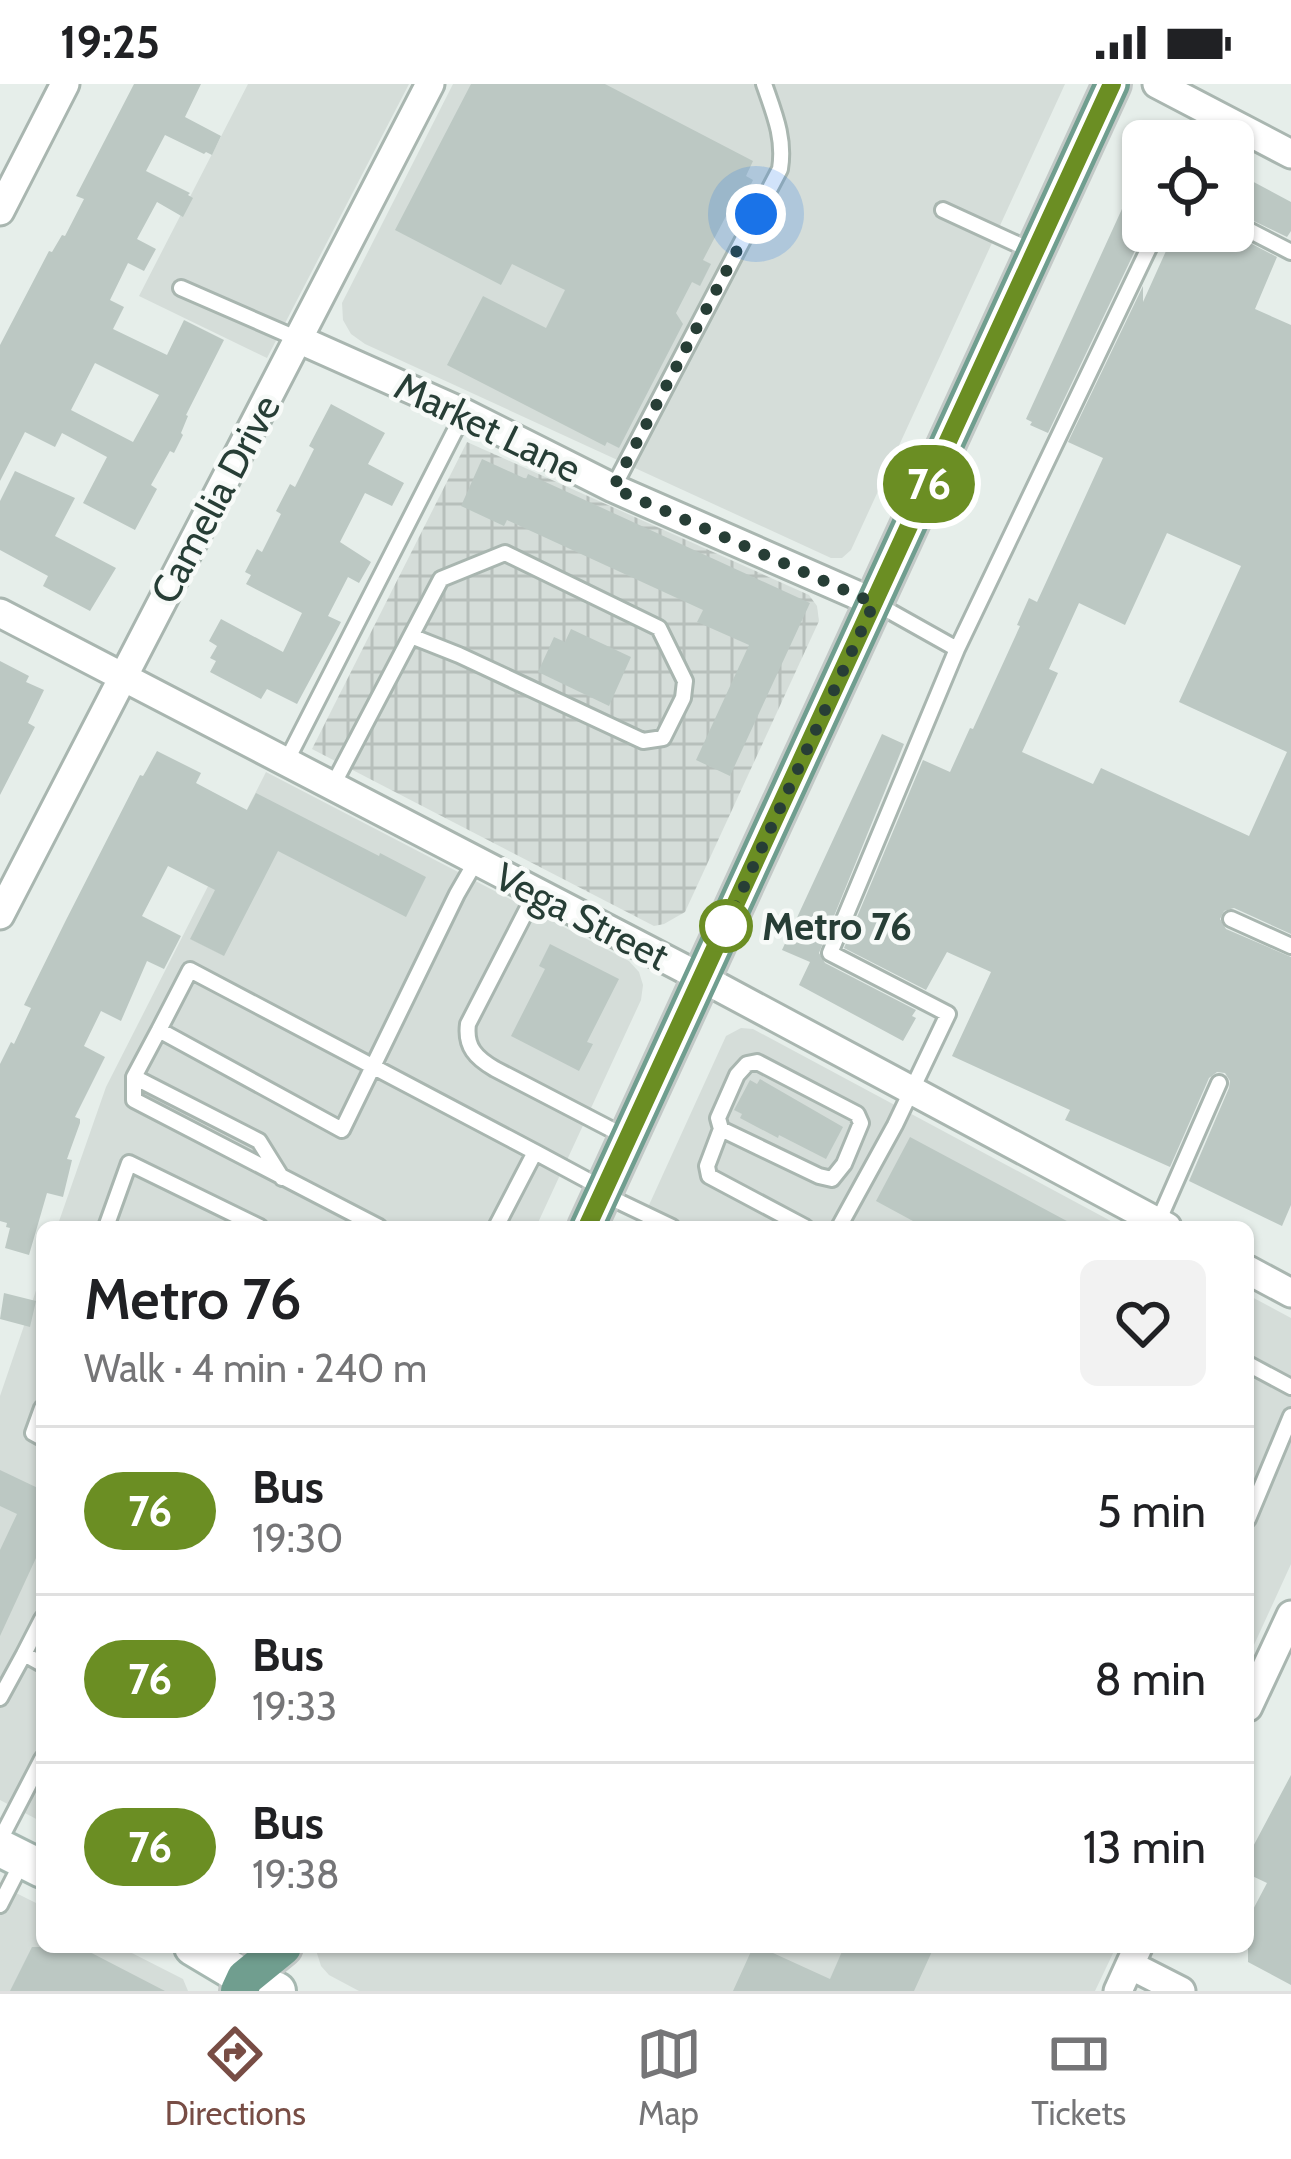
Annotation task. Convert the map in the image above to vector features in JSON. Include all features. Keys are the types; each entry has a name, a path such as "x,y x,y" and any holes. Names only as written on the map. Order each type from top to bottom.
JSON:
{"main road":[{"path":"598,1204 1112,84"},
{"path":"205,1953 251,1977 277,1953"}],"street":[{"path":"0,211 65,84"},
{"name":"Camelia Drive","path":"0,915 430,84"},
{"path":"1157,84 1291,154"},
{"name":"Market Lane","path":"298,339 464,413 613,488 874,603"},
{"name":"Vega Street","path":"0,613 702,978 1154,1221"},
{"path":"1254,1273 1291,1293"},
{"path":"1254,1700 1280,1669 1291,1615"},
{"path":"1118,1991 1134,1956 1180,1991"}],"lane":[{"path":"613,488 780,169 783,150 764,84"},
{"path":"943,210 1035,252"},
{"path":"1254,232 1291,252"},
{"path":"841,1221 948,1015 830,953 957,650 1147,252"},
{"path":"181,288 298,339"},
{"path":"286,762 464,413"},
{"path":"333,785 410,636 441,580 506,553 659,628 686,681 663,738 643,741 410,636"},
{"path":"874,603 957,650"},
{"path":"155,1037 343,1130 476,861"},
{"path":"536,892 466,1036 481,1060 495,1069 628,1138"},
{"path":"1231,919 1291,946"},
{"path":"367,1221 134,1100 134,1077 190,970 535,1152 598,1204 653,1221"},
{"path":"721,1129 832,1179 861,1124 857,1114 757,1062 747,1064 737,1075 718,1118 721,1129 707,1166 709,1176 794,1221"},
{"path":"134,1077 259,1141 282,1178"},
{"path":"1165,1221 1219,1083"},
{"path":"499,1221 535,1152"},
{"path":"108,1221 129,1163 248,1221"},
{"path":"1254,1367 1291,1387"},
{"path":"1254,1505 1291,1416"},
{"path":"0,1698 36,1630"},
{"path":"23,1654 36,1661"},
{"path":"0,1905 36,1781"}],"shaded area":[{"path":"248,84 409,84 267,358 139,296"},
{"path":"453,84 1065,84 851,550 842,558 831,558 351,334 343,320 342,303"},
{"path":"467,442 809,595 817,606 819,621 685,912 664,924 654,926 312,749"},
{"path":"266,772 629,961 643,985 641,1000 539,1221 59,1221 106,1087"},
{"path":"741,1028 753,1029 1111,1221 642,1221 726,1036"},
{"path":"36,1291 36,1819 0,1800 0,1396"},
{"path":"1254,1298 1291,1318 1291,1564 1254,1645"},
{"path":"0,1885 36,1903 36,1953 132,1953 183,1979 188,1991 0,1991"},
{"path":"317,1953 1113,1953 1095,1991 359,1991 321,1966"}],"building":[{"path":"134,84 201,84 185,117 221,136 212,155 165,135 146,171 193,198 183,217 157,202 137,239 156,249 144,271 128,263 110,300 124,307 113,329 167,355 184,320 224,340 186,415 174,453 170,451 151,485 157,489 135,530 83,503 107,457 62,433 55,447 25,432 0,481 0,345 49,251 65,236 84,199 76,196","holes":["95,363 159,395 133,442 71,410"]},
{"path":"471,84 605,84 753,161 746,176 753,180 743,201 736,197 703,260 711,264 700,286 692,282 676,313 683,324 619,448 607,442 605,446 447,365 483,296 546,328 565,290 512,264 501,285 395,230"},
{"path":"1254,182 1291,202 1287,237 1254,221"},
{"path":"1122,209 1122,252 1134,252 1048,433 1026,419"},
{"path":"1254,245 1277,257 1255,309 1291,325 1291,934 1234,908 1224,911 1220,919 1226,929 1291,957 1291,1205 1282,1226 1189,1181 1229,1088 1225,1073 1209,1078 1170,1167 1065,1120 1070,1110 952,1056 991,972 947,952 926,990 844,948 923,760 950,772 1029,598 1037,602 1103,458 1068,442 1143,286 1143,302 1166,252 1254,252","holes":["1167,533 1241,566 1179,702 1287,752 1249,836 1101,768 1093,784 1022,752 1058,673 1049,669 1079,603 1125,625"]},
{"path":"331,404 385,433 368,464 404,483 392,506 365,493 340,542 371,562 359,583 348,577 328,616 341,622 297,704 267,689 261,699 210,672 216,661 210,658 217,646 209,641 221,619 283,652 302,613 246,584 251,575 245,572 257,549 262,552 281,514 276,511 290,484 295,487"},
{"path":"482,459 526,479 528,474 810,603 730,776 696,760 749,645 697,622 703,610 507,520 504,526 461,506"},
{"path":"15,471 75,498 55,536 116,568 90,611 43,586 48,576 0,550 0,501"},
{"path":"571,629 631,657 609,706 538,672 554,637 565,642"},
{"path":"0,661 44,690 28,723 35,727 0,795"},
{"path":"882,734 904,744 819,953 825,963 916,1010 903,1041 799,985 810,962 782,950"},
{"path":"157,751 201,773 196,783 247,810 256,793 426,877 406,917 278,851 224,956 190,939 215,890 168,866 142,916 181,936 164,969 147,961 121,1021 101,1011 84,1046 105,1057 75,1117 80,1123 67,1159 72,1160 63,1197 47,1193 29,1255 5,1248 10,1228 0,1221 0,1064 31,1008 24,1005 66,920"},
{"path":"550,944 619,979 587,1042 593,1044 579,1071 511,1036 545,969 539,966"},
{"path":"760,1079 843,1127 826,1159 740,1118 742,1114 734,1110 750,1080 757,1084"},
{"path":"910,1137 1067,1221 913,1221 876,1201"},
{"path":"4,1293 36,1301 30,1327 0,1319"},
{"path":"0,1470 36,1487 36,1558 0,1636 0,1550 17,1514 0,1506"},
{"path":"1291,1775 1291,1985 1248,1962 1248,1953 1254,1953 1254,1908 1267,1883 1254,1877 1254,1845"},
{"path":"36,1947 36,1953 92,1953 165,1991 10,1991"},
{"path":"750,1953 773,1953 830,1979 841,1953 931,1953 914,1991 733,1991"}],"bus line":[{"name":"76","path":"590,1221 1112,84"}],"place":[{"name":"Metro 76","path":"726,926"}],"route":[{"path":"726,926 874,603 613,488 756,214"}]}
